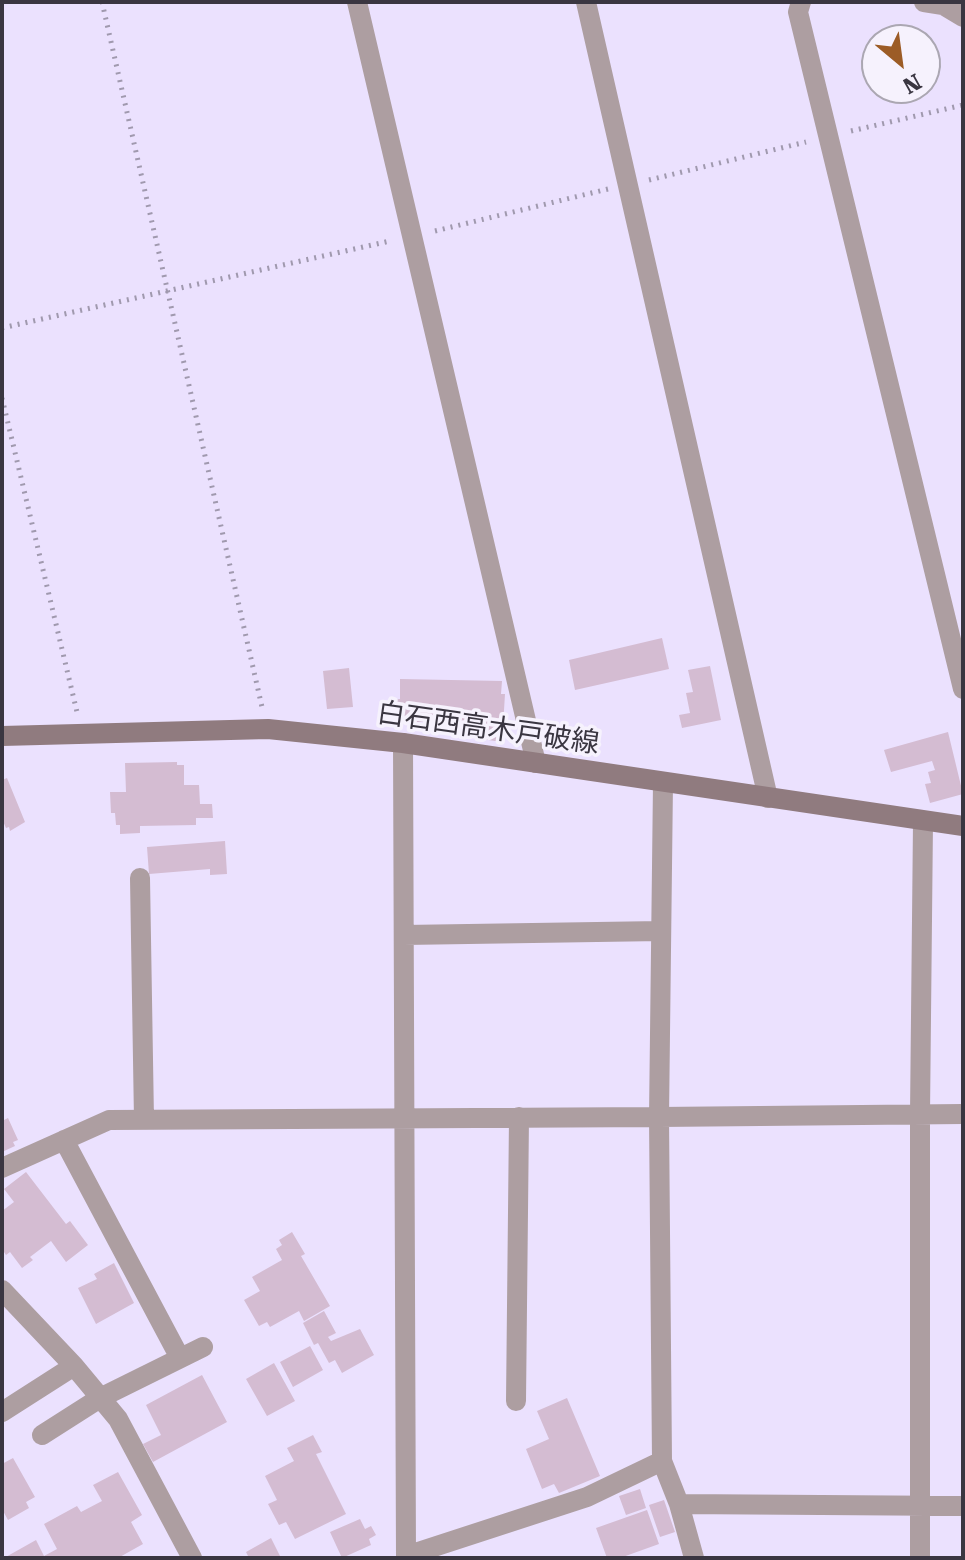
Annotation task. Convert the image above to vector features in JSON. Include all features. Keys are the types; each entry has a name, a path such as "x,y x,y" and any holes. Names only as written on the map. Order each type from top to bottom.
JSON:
{"main road":[{"name":"白石西高木戸破線","path":"2,736 268,729 403,743 963,826"}],"street":[{"path":"357,2 536,763"},
{"path":"586,2 768,798"},
{"path":"801,2 798,12 963,689"},
{"path":"924,2 943,5 963,17"},
{"path":"403,743 406,1557 587,1497 662,1461"},
{"path":"663,783 659,1117 662,1461 679,1504 694,1558"},
{"path":"920,1558 923,822"},
{"path":"140,878 144,1120"},
{"path":"404,935 661,931"},
{"path":"2,1168 109,1120 963,1114"},
{"path":"516,1401 519,1117"},
{"path":"64,1140 180,1358"},
{"path":"2,1290 74,1366 118,1419 192,1558"},
{"path":"42,1435 100,1398 203,1347"},
{"path":"2,1412 74,1366"},
{"path":"679,1504 963,1506"}],"path":[{"path":"102,2 268,729"},
{"path":"2,328 412,236 963,105"},
{"path":"2,398 82,734"}],"building":[{"path":"662,638 669,669 575,690 569,660"},
{"path":"710,666 721,720 682,728 679,715 690,713 686,693 693,692 688,670"},
{"path":"349,668 353,707 327,709 323,671"},
{"path":"400,679 502,681 501,694 505,694 502,742 461,736 462,722 389,722 390,700 400,699"},
{"path":"948,732 963,794 930,803 925,784 931,783 928,772 935,770 932,761 891,772 884,750"},
{"path":"177,762 177,765 184,765 184,785 199,785 200,804 212,804 213,818 196,818 196,825 140,826 140,833 120,834 115,813 111,813 110,792 126,792 125,763"},
{"path":"7,778 25,822 10,831 2,819 2,780"},
{"path":"225,841 227,874 210,875 210,869 149,874 147,847"},
{"path":"8,1118 18,1140 13,1142 15,1146 2,1152 2,1121"},
{"path":"26,1172 66,1224 70,1221 88,1245 66,1262 51,1241 30,1257 33,1260 22,1268 10,1252 6,1255 2,1249 2,1211 14,1202 4,1189"},
{"path":"292,1232 305,1254 301,1256 330,1306 304,1321 299,1311 270,1327 267,1322 259,1326 244,1300 260,1291 252,1277 282,1260 276,1249 282,1245 279,1240"},
{"path":"114,1263 134,1303 96,1324 78,1288 97,1279 94,1274"},
{"path":"324,1311 336,1333 328,1337 331,1341 360,1329 374,1355 342,1373 335,1360 329,1363 318,1343 314,1345 303,1323"},
{"path":"310,1346 323,1370 293,1387 280,1362"},
{"path":"274,1363 295,1401 267,1416 246,1379"},
{"path":"202,1375 227,1422 153,1462 143,1444 161,1435 146,1405"},
{"path":"567,1398 600,1476 559,1493 554,1484 542,1489 526,1449 549,1439 537,1411"},
{"path":"313,1435 322,1452 316,1454 346,1514 295,1539 286,1522 279,1525 268,1504 277,1500 265,1476 294,1461 287,1448"},
{"path":"13,1458 35,1497 26,1502 29,1508 8,1520 2,1509 2,1464"},
{"path":"118,1472 142,1515 131,1522 143,1544 118,1558 4,1558 36,1540 44,1556 57,1549 44,1524 77,1506 81,1512 102,1501 93,1485"},
{"path":"640,1489 646,1508 626,1515 619,1496"},
{"path":"664,1500 675,1532 660,1537 649,1505"},
{"path":"647,1510 659,1544 620,1558 607,1558 596,1528"},
{"path":"360,1519 365,1529 371,1526 376,1535 369,1539 371,1545 342,1558 330,1532"},
{"path":"271,1538 281,1558 249,1558 246,1552"}]}
